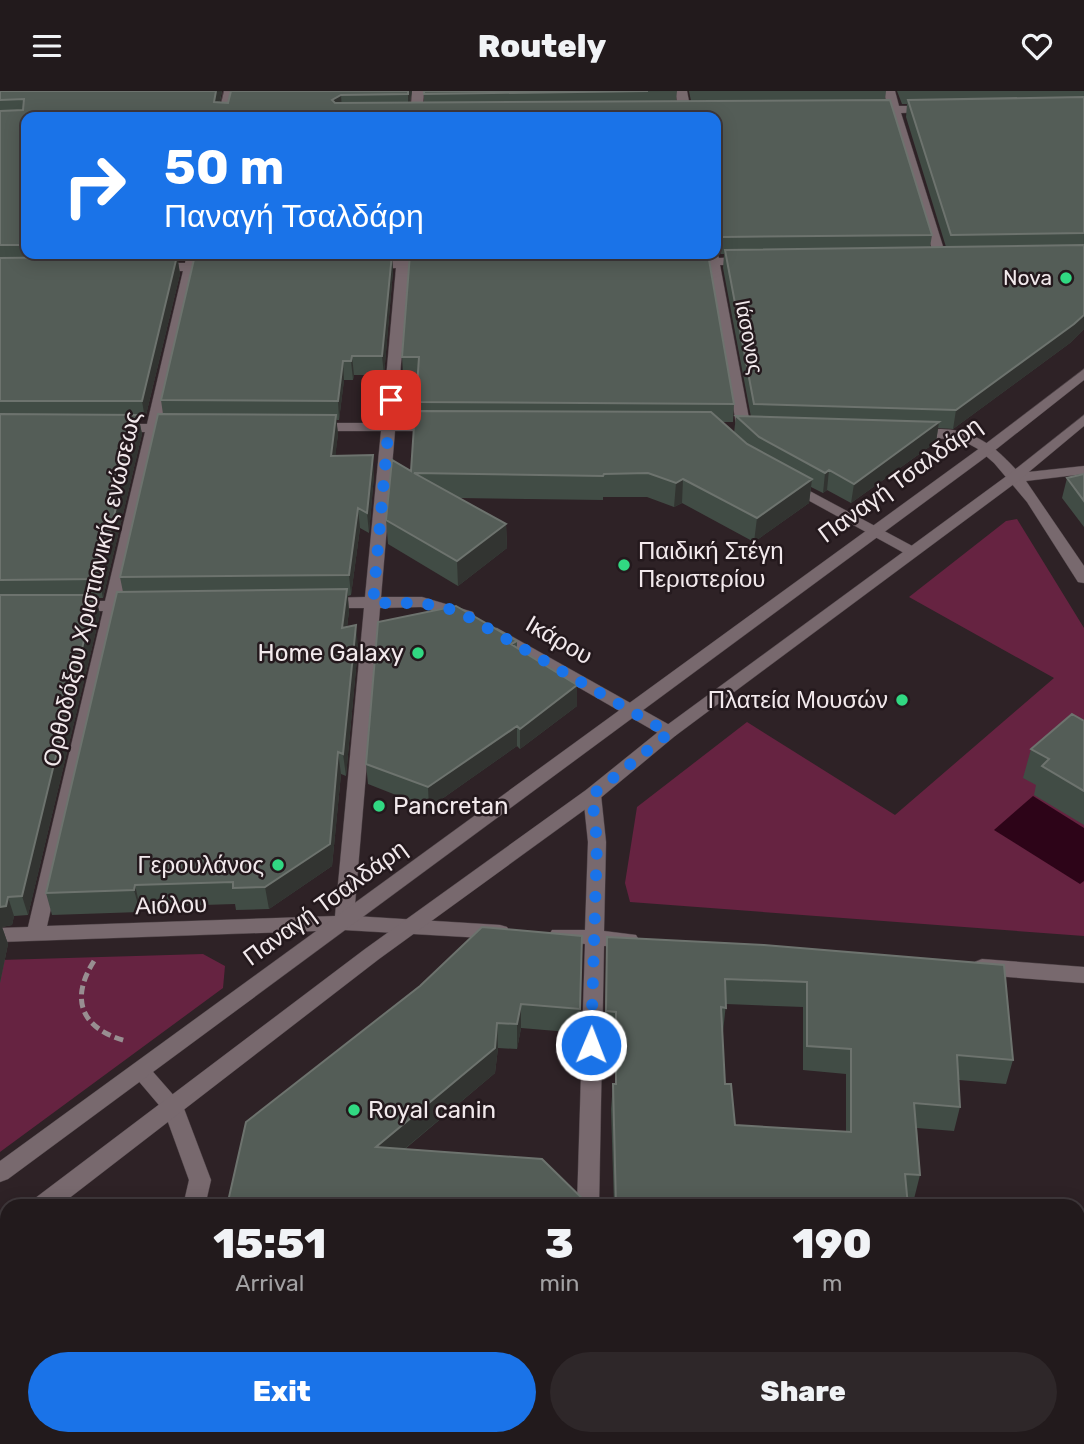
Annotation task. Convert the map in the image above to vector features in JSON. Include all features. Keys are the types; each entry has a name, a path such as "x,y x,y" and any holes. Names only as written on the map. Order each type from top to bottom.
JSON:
{"street":[{"path":"225,112 230,91"},
{"path":"416,112 418,91"},
{"path":"681,91 684,112"},
{"path":"889,91 941,259"},
{"path":"856,110 949,109"},
{"path":"721,258 767,261"},
{"path":"349,265 403,259 443,264"},
{"path":"344,923 403,259"},
{"path":"673,262 702,259"},
{"name":"Ιάσονος","path":"712,259 751,429 725,429"},
{"path":"149,267 191,260 230,267"},
{"name":"Ορθοδόξου Χριστιανικής ενώσεως","path":"36,934 191,260"},
{"name":"Παναγή Τσαλδάρη","path":"0,1173 989,447 1084,373"},
{"path":"51,1199 409,928 592,795 669,733 911,551 1013,478 1084,419"},
{"path":"298,427 456,427"},
{"path":"97,428 192,428"},
{"path":"896,434 965,436 989,447 1039,507 1084,578"},
{"path":"1013,478 1084,470"},
{"path":"773,475 911,551"},
{"name":"Ικάρου","path":"304,603 422,603 458,611 669,733"},
{"path":"62,607 153,605"},
{"path":"588,1199 597,842 592,795"},
{"name":"Αιόλου","path":"0,935 344,923 515,933"},
{"path":"541,934 648,941"},
{"path":"961,965 1084,975"},
{"path":"140,1072 173,1106 200,1180 196,1199"}],"path":[{"path":"125,931 102,950 85,973 79,992 83,1011 97,1032 113,1039 133,1042 182,1040"}],"shaded area":[{"path":"1017,519 1084,628 1084,936 630,902 625,883 637,807 747,722 895,815 1054,678 909,597 1006,521"},
{"path":"1033,796 1084,828 1084,881 1080,884 994,830"},
{"path":"203,954 225,966 223,988 0,1152 0,960"}],"building":[{"path":"0,91 216,91 214,102 228,103 231,91 408,91 408,94 341,95 332,100 335,103 890,100 932,235 722,237 721,112 21,112 21,245 0,245 0,111 23,110 24,99 0,100"},
{"path":"424,91 648,91 424,94"},
{"path":"1084,97 1084,233 951,235 908,100"},
{"path":"1084,245 1084,315 956,410 754,404 725,250"},
{"path":"0,258 176,259 142,401 0,401"},
{"path":"194,259 392,259 382,356 352,356 351,361 343,361 338,401 161,400"},
{"path":"410,259 709,259 734,404 416,402 419,357 402,357"},
{"path":"415,411 711,412 747,444 812,479 757,518 683,479 676,483 648,473 603,476 414,473 506,524 457,561 386,520 392,460 411,471"},
{"path":"0,414 138,415 99,579 0,580"},
{"path":"158,414 336,415 331,456 373,455 367,513 358,508 349,575 120,577"},
{"path":"736,416 939,422 854,484 829,470 825,473 759,437"},
{"path":"1084,474 1084,501 1067,478"},
{"path":"347,589 342,628 356,625 343,754 338,752 330,844 265,887 233,888 233,882 135,885 134,890 46,893 117,592"},
{"path":"0,595 95,595 22,896 8,897 6,906 0,907"},
{"path":"456,606 517,641 511,644 577,685 520,729 517,726 428,787 366,764 378,622"},
{"path":"1072,714 1084,721 1084,791 1042,766 1049,759 1031,749"},
{"path":"482,927 582,936 580,1009 521,1004 517,1024 497,1023 495,1048 376,1147 542,1159 583,1199 229,1199 246,1122 420,986"},
{"path":"607,937 764,945 1004,965 1013,1060 957,1055 960,1107 914,1103 920,1175 905,1174 907,1199 616,1199 613,1084 616,1084 616,1012 606,1011","holes":["725,979 807,982 807,1046 851,1049 851,1132 735,1125 731,1084 725,1084 721,1007 726,1008"]}],"place":[{"name":"Nova","path":"1066,278"},
{"name":"Παιδική Στέγη Περιστερίου","path":"624,565"},
{"name":"Home Galaxy","path":"418,653"},
{"name":"Πλατεία Μουσών","path":"902,700"},
{"name":"Pancretan","path":"379,806"},
{"name":"Γερουλάνος","path":"278,865"},
{"name":"Royal canin","path":"354,1110"}],"route":[{"path":"391,400 373,603 422,603 458,611 669,733 592,795 597,842 591,1045"}]}
